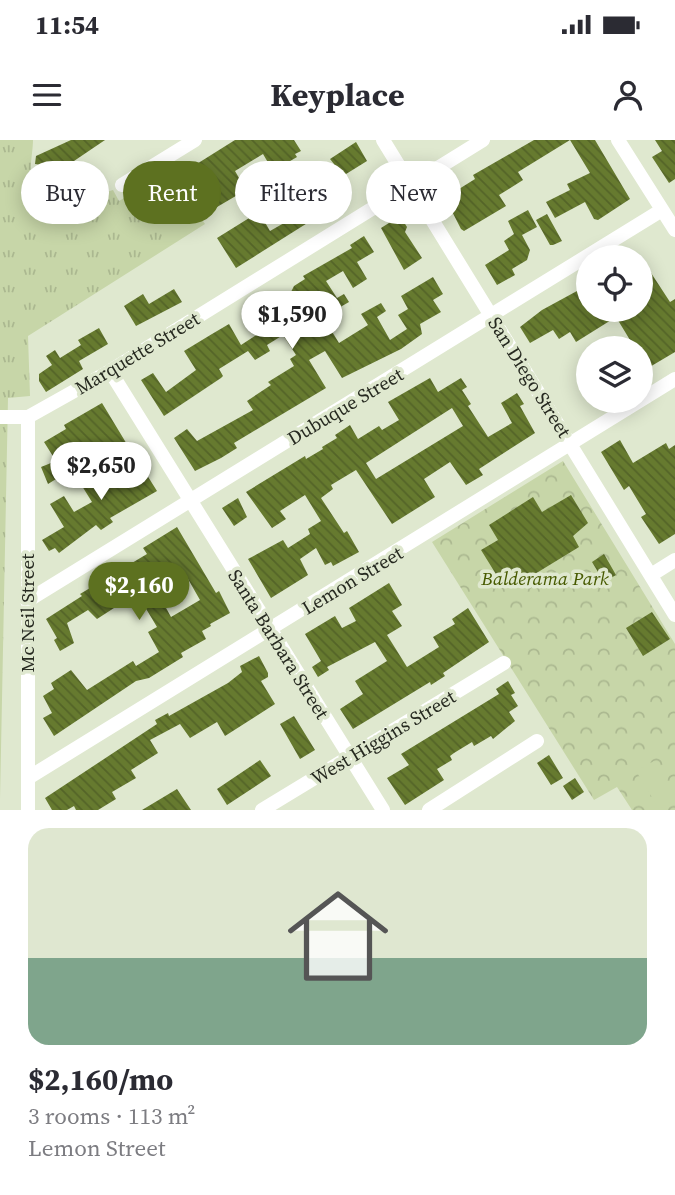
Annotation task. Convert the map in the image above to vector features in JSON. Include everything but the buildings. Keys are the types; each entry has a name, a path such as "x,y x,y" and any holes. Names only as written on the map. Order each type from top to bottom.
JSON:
{"street":[{"path":"122,185 195,140"},
{"name":"San Diego Street","path":"383,140 396,161"},
{"name":"Marquette Street","path":"451,161 483,140"},
{"path":"618,140 675,230"},
{"name":"Dubuque Street","path":"27,601 662,210"},
{"name":"Marquette Street","path":"0,417 28,417 110,371 366,214"},
{"name":"San Diego Street","path":"435,224 675,615"},
{"name":"Santa Barbara Street","path":"110,371 383,810"},
{"name":"Lemon Street","path":"28,778 572,445 675,379"},
{"name":"Mc Neil Street","path":"28,417 28,810"},
{"path":"651,575 675,560"},
{"name":"West Higgins Street","path":"262,810 503,663"},
{"path":"429,810 537,741"}],"green space":[{"path":"0,140 33,140 32,161 21,161 21,224 109,224 109,191 113,190 119,201 123,199 123,224 205,224 28,336 30,396 8,398 0,800"},
{"name":"Balderama Park","path":"563,461 675,644 675,810 632,810 617,787 594,800 432,542"},
{"path":"654,761 675,795 675,799 659,809 636,771"}]}
